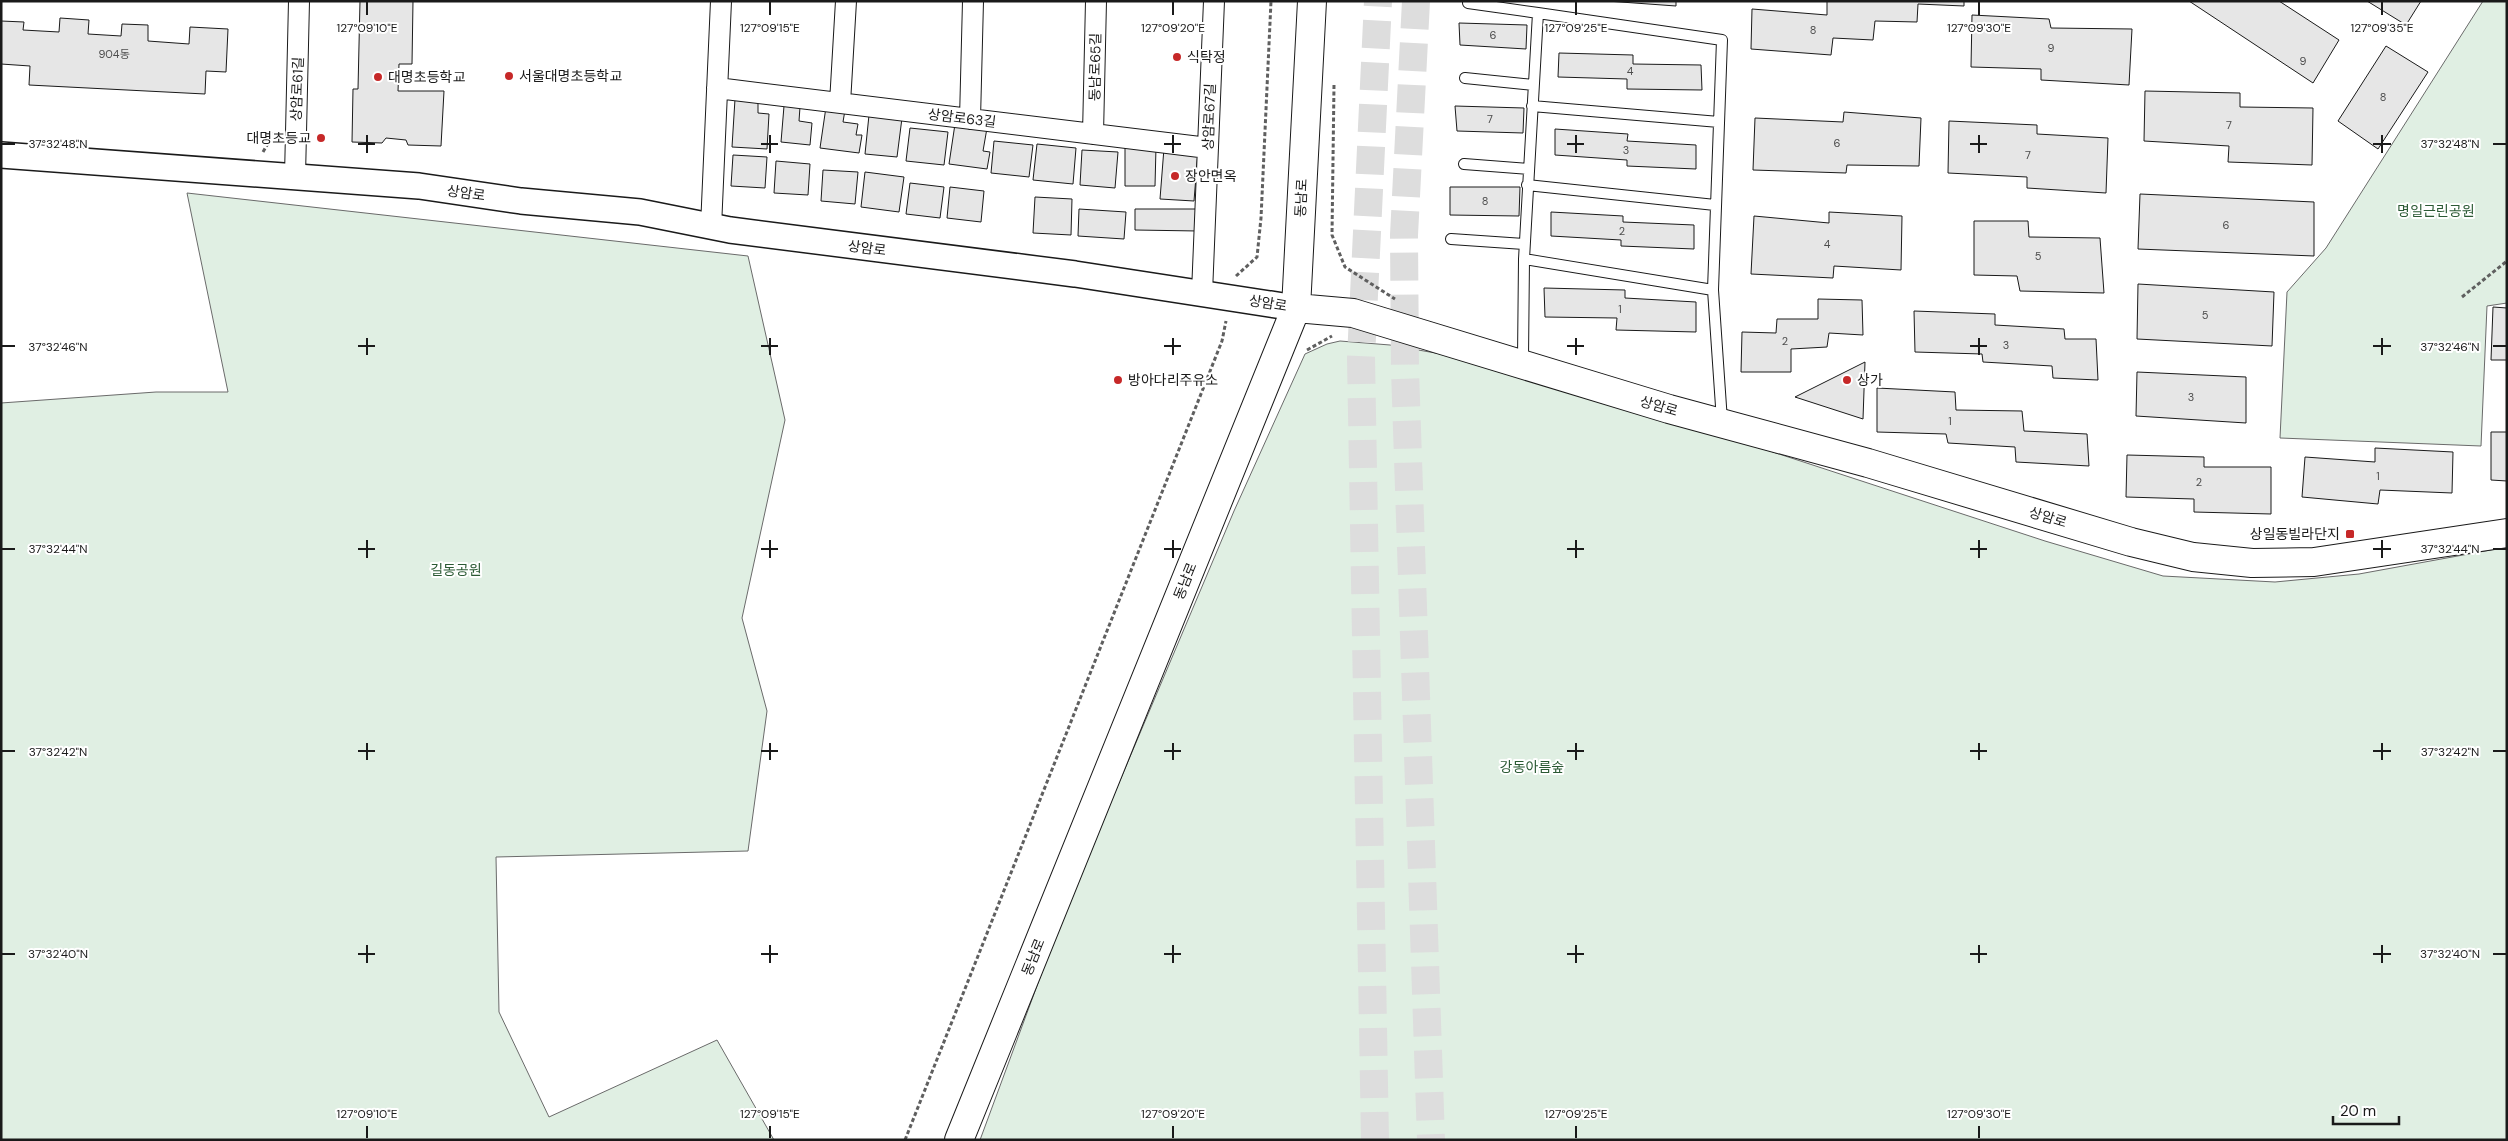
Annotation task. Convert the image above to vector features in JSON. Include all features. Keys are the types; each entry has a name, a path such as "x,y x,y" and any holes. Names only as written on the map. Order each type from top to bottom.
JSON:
{"main road":[{"name":"동남로","path":"959,1140 1296,308 1312,1"},
{"name":"상암로","path":"1296,308 1353,313 1669,409 1722,422 2131,542 2193,558 2252,563 2314,562 2507,533"}],"street":[{"name":"상암로61길","path":"295,176 299,1"},
{"path":"711,226 721,1"},
{"path":"840,103 846,1"},
{"path":"970,119 974,1"},
{"name":"동남로65길","path":"1093,134 1096,1"},
{"name":"상암로67길","path":"1202,293 1214,1"},
{"name":"상암로63길","path":"717,88 1208,148"},
{"name":"상암로","path":"1,155 420,186 521,201 640,212 711,226 1075,274 1202,293 1234,286 1296,308"}],"lane":[{"path":"1468,4 1722,40 1713,290 1722,422"},
{"path":"1523,358 1524,244 1538,13"},
{"path":"1465,78 1534,85"},
{"path":"1532,106 1719,122"},
{"path":"1464,164 1528,169"},
{"path":"1527,185 1715,205"},
{"path":"1451,239 1524,244"},
{"path":"1524,259 1713,290"}],"path":[{"path":"905,1140 1222,341 1234,286 1257,257 1261,218 1272,1"},
{"path":"1334,78 1332,235 1340,254"},
{"path":"2462,297 2507,261"},
{"path":"1304,351 1336,334"}],"green space":[{"name":"명일근린공원","path":"2483,1 2507,1 2507,303 2487,306 2481,446 2280,438 2287,292 2326,248"},
{"name":"길동공원","path":"187,193 748,256 785,420 742,618 767,711 748,851 496,857 499,1012 549,1117 717,1040 774,1140 1,1140 1,403 156,392 228,392"},
{"name":"강동아름숲","path":"1340,341 1390,345 1441,354 1669,418 2045,541 2163,576 2275,582 2359,574 2507,547 2507,1140 980,1140 1058,929 1234,511 1305,354 1327,344"}],"building":[{"name":"대명초등학교","path":"360,1 413,1 412,64 399,64 398,91 444,91 441,146 408,145 406,140 386,138 382,143 352,142 353,89 358,89"},
{"path":"1607,1 1676,1 1676,6"},
{"path":"1827,1 1964,1 1964,6 1918,4 1917,22 1875,21 1873,40 1833,38 1831,55 1751,49 1752,9 1827,15"},
{"path":"2189,1 2279,1 2339,40 2313,83"},
{"path":"2367,1 2421,1 2406,25"},
{"path":"1972,15 2049,19 2051,28 2132,29 2129,85 2041,80 2041,69 1971,67"},
{"path":"60,18 89,20 88,34 121,36 122,24 148,25 148,41 189,44 190,27 228,29 226,72 206,71 205,94 29,85 30,66 1,64 1,21 24,22 23,30 59,32"},
{"path":"1459,23 1527,25 1526,49 1460,45"},
{"path":"2386,46 2428,72 2378,149 2338,121"},
{"path":"1559,53 1633,55 1633,64 1701,65 1702,90 1627,89 1627,79 1558,77"},
{"path":"2145,91 2240,93 2240,107 2313,108 2312,165 2228,162 2229,146 2144,141"},
{"path":"735,99 758,100 758,113 769,114 767,149 732,147"},
{"path":"784,106 800,107 799,121 812,123 810,145 781,142"},
{"path":"1455,106 1524,108 1523,133 1457,131"},
{"path":"826,107 845,110 843,122 858,124 856,135 862,135 859,153 820,148"},
{"path":"1844,112 1921,118 1919,166 1847,165 1846,173 1753,170 1755,118 1843,122"},
{"path":"869,115 902,118 897,157 865,154"},
{"path":"1949,121 2037,125 2037,134 2108,138 2106,193 2027,188 2027,177 1948,173"},
{"path":"955,124 987,128 983,151 990,152 987,169 949,164"},
{"path":"910,128 948,132 944,165 906,161"},
{"path":"1555,129 1628,134 1627,141 1696,145 1696,169 1627,166 1627,160 1555,155"},
{"path":"994,141 1033,145 1029,177 991,173"},
{"path":"1037,144 1076,148 1073,184 1033,180"},
{"path":"1125,146 1156,147 1155,186 1125,186"},
{"path":"1164,148 1198,151 1194,201 1160,199"},
{"path":"1082,150 1118,152 1115,188 1080,185"},
{"path":"733,155 767,157 765,188 731,186"},
{"path":"776,161 810,164 808,195 774,193"},
{"path":"823,170 858,172 855,204 821,201"},
{"path":"865,172 904,177 899,212 861,207"},
{"path":"910,183 944,187 940,218 906,214"},
{"path":"950,187 984,191 981,222 947,218"},
{"path":"1450,187 1520,187 1519,216 1450,215"},
{"path":"2140,194 2314,202 2314,256 2138,249"},
{"path":"1035,197 1072,199 1071,235 1033,233"},
{"path":"1079,209 1126,212 1124,239 1078,236"},
{"path":"1135,209 1198,209 1198,231 1135,230"},
{"path":"1551,212 1623,216 1623,222 1694,225 1694,249 1621,246 1621,240 1551,236"},
{"path":"1829,212 1902,216 1901,270 1834,266 1833,278 1751,274 1754,216 1829,223"},
{"path":"1974,221 2028,221 2029,237 2100,238 2104,293 2020,291 2017,276 1974,275"},
{"path":"2138,284 2274,292 2272,346 2137,339"},
{"path":"1544,288 1625,290 1625,298 1696,302 1696,332 1616,330 1617,318 1545,317"},
{"path":"1818,299 1862,300 1863,335 1829,333 1827,347 1791,349 1791,372 1741,372 1742,332 1776,333 1777,319 1818,319"},
{"path":"2493,307 2507,308 2507,360 2491,360"},
{"path":"1914,311 1995,314 1995,325 2064,329 2065,339 2096,339 2098,380 2053,378 2052,366 1983,362 1982,354 1915,352"},
{"name":"상가","path":"1865,362 1863,419 1795,397"},
{"path":"2137,372 2246,377 2246,423 2136,416"},
{"path":"1877,388 1955,392 1956,410 2022,411 2024,431 2087,434 2089,466 2016,462 2015,447 1948,443 1946,434 1877,432"},
{"path":"2491,432 2507,432 2507,481 2491,480"},
{"path":"2375,448 2453,452 2452,493 2380,490 2378,504 2302,497 2305,457 2375,462"},
{"path":"2127,455 2204,457 2204,467 2271,467 2271,514 2194,512 2194,499 2126,497"}],"tunnel":[{"path":"1375,1140 1361,358 1378,1"},
{"path":"1416,1 1404,235 1405,370 1431,1140"}],"place":[{"name":"식탁정","path":"1177,57"},
{"name":"서울대명초등학교","path":"509,76"},
{"name":"대명초등학교","path":"378,77"},
{"name":"대명초등교","path":"321,138"},
{"name":"장안면옥","path":"1175,176"},
{"name":"방아다리주유소","path":"1118,380"},
{"name":"상가","path":"1847,380"},
{"name":"상일동빌라단지","path":"2350,534"}]}
